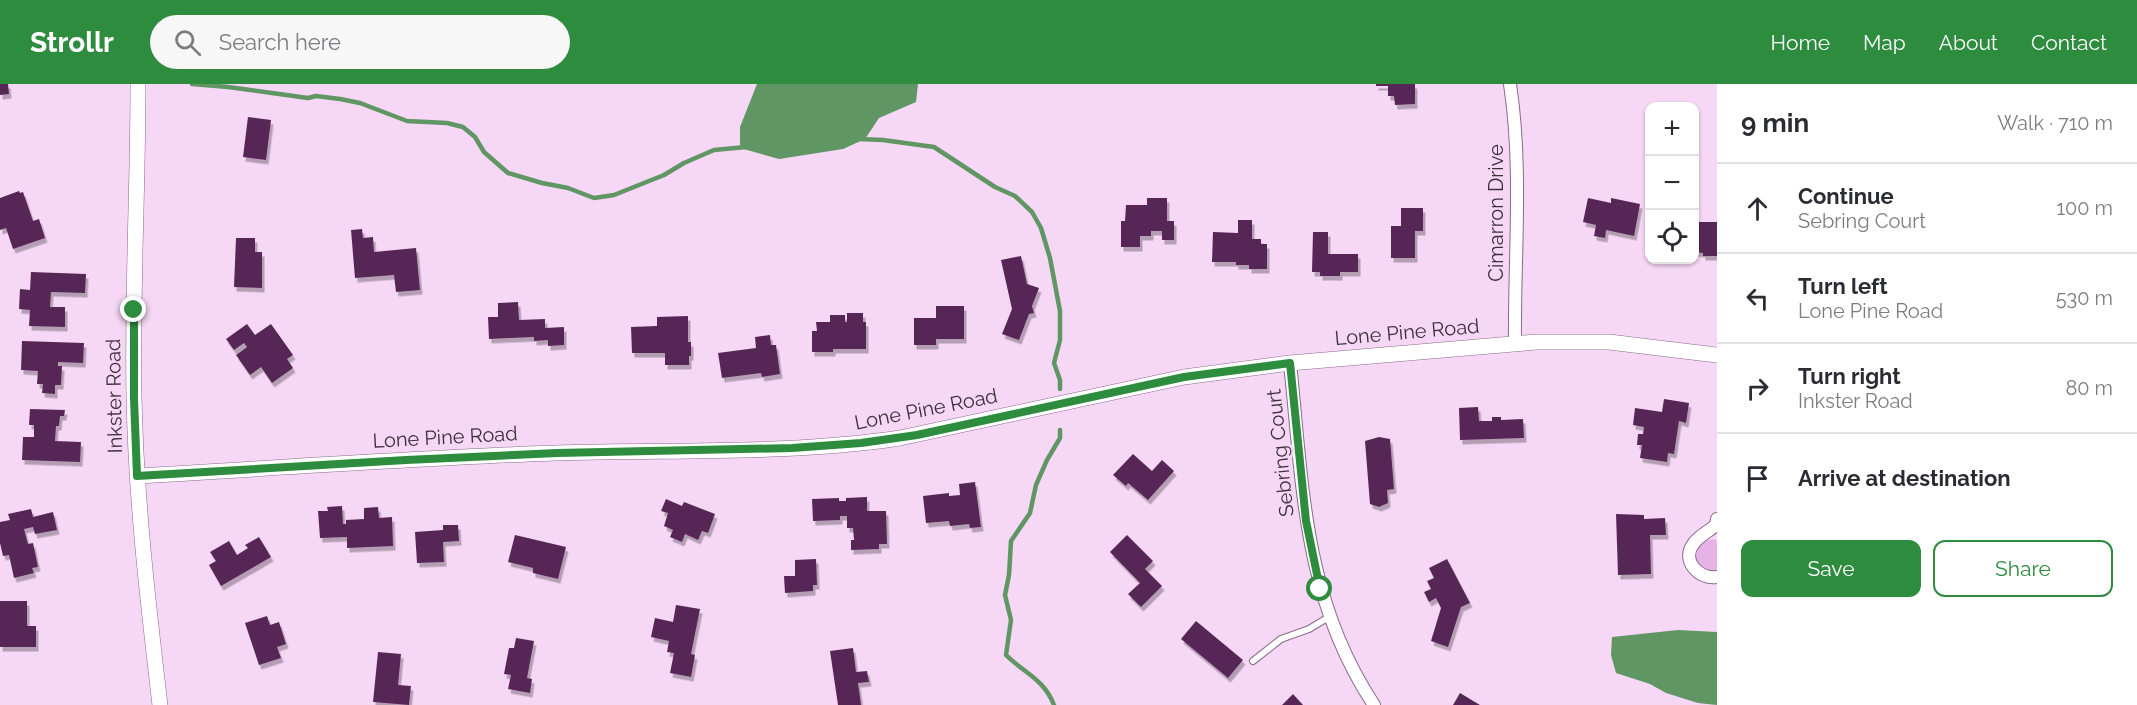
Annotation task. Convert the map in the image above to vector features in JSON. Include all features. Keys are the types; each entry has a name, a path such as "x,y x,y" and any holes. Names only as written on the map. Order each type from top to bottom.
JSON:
{"street":[{"name":"Inkster Road","path":"138,84 133,328 137,476 160,705"},
{"name":"Cimarron Drive","path":"1510,84 1517,175 1515,343"},
{"name":"Lone Pine Road","path":"137,476 557,453 792,448 861,443 926,433 1184,377 1290,363 1515,343 1609,342 1717,355"},
{"name":"Sebring Court","path":"1290,363 1308,539 1320,589 1329,617 1350,665 1374,705"},
{"path":"1717,523 1694,542 1689,554 1697,573 1707,578 1717,577"}],"lane":[{"path":"1253,661 1281,639 1309,630 1329,617"}],"shaded area":[{"path":"757,84 918,84 916,102 879,118 865,139 843,149 779,159 740,148 740,127"},
{"path":"1714,539 1717,541 1717,572 1710,573 1700,568 1696,560 1702,542"},
{"path":"1678,630 1717,632 1717,705 1698,703 1666,693 1650,684 1616,673 1611,655 1612,637"}],"building":[{"path":"0,84 8,84 9,94 0,95"},
{"path":"1376,84 1415,84 1415,104 1395,105 1394,96 1388,96 1388,86 1376,86"},
{"path":"248,117 271,120 266,160 243,157"},
{"path":"19,191 23,192 33,221 39,219 45,238 13,249 6,228 0,230 0,198"},
{"path":"1147,198 1167,198 1167,221 1174,221 1174,240 1162,240 1162,231 1151,231 1151,236 1140,236 1140,247 1121,247 1121,221 1125,221 1126,205 1147,205"},
{"path":"1588,198 1611,203 1611,198 1640,204 1634,236 1606,230 1605,238 1594,236 1596,225 1583,222"},
{"path":"1401,208 1423,208 1423,231 1415,231 1415,258 1391,258 1391,226 1401,226"},
{"path":"1238,220 1252,220 1252,239 1261,239 1261,244 1267,244 1267,269 1249,269 1249,265 1236,265 1236,262 1212,262 1213,232 1238,233"},
{"path":"1699,222 1717,222 1717,256 1703,256 1703,253 1699,253"},
{"path":"362,229 363,238 373,237 374,252 416,248 420,290 396,292 394,275 355,278 351,230"},
{"path":"1313,232 1328,232 1328,254 1358,254 1358,272 1340,272 1340,276 1320,276 1320,272 1312,272"},
{"path":"236,238 255,238 255,252 262,252 262,288 234,287"},
{"path":"1021,256 1027,284 1039,288 1032,306 1034,313 1029,314 1019,340 1002,334 1012,309 1001,260"},
{"path":"31,272 86,274 85,293 51,292 50,307 65,307 65,327 29,326 30,310 19,309 20,289 30,290"},
{"path":"518,302 519,320 545,319 545,328 564,327 564,345 548,346 548,340 534,341 534,337 489,339 488,317 498,317 498,303"},
{"path":"936,306 964,306 964,339 936,339 936,345 914,345 914,318 936,318"},
{"path":"847,313 863,313 863,322 866,322 866,349 833,349 833,352 812,352 812,331 817,331 816,322 830,322 830,315 845,315 845,322 847,322"},
{"path":"688,316 688,342 691,342 689,365 665,365 665,353 632,353 631,327 657,326 657,317"},
{"path":"247,324 255,335 271,324 293,355 287,359 293,368 272,383 261,367 250,375 236,355 247,347 244,343 234,350 226,339"},
{"path":"770,335 771,345 776,345 780,374 762,377 761,373 722,378 718,353 756,348 755,337"},
{"path":"22,341 84,343 83,363 58,362 58,366 62,366 61,385 55,385 55,394 42,393 43,384 37,384 38,371 21,370"},
{"path":"1664,399 1689,403 1686,423 1679,421 1674,454 1668,453 1667,462 1640,458 1642,445 1637,445 1638,434 1643,434 1644,427 1633,425 1635,408 1662,412"},
{"path":"1478,407 1479,421 1492,421 1492,417 1501,417 1501,420 1523,419 1524,438 1460,440 1459,408"},
{"path":"30,409 65,410 64,416 60,416 59,426 56,426 55,441 81,442 80,462 22,460 23,437 34,437 34,425 29,425"},
{"path":"1379,437 1390,439 1394,489 1387,490 1388,503 1379,507 1370,504 1365,441"},
{"path":"1133,454 1152,471 1162,460 1174,471 1148,500 1128,483 1126,486 1113,475"},
{"path":"975,482 981,527 970,528 969,524 950,526 949,521 926,523 923,496 949,493 949,496 960,495 959,484"},
{"path":"867,497 867,511 886,511 887,544 879,544 879,549 851,550 851,540 854,540 853,528 847,528 847,516 840,516 840,520 813,521 812,499 839,498 839,501 846,501 846,498"},
{"path":"666,499 682,506 684,502 715,514 708,533 702,531 698,540 685,534 682,542 670,537 673,530 664,526 668,513 661,511"},
{"path":"342,506 343,524 346,524 346,520 364,519 364,508 378,507 379,518 392,517 393,546 347,548 347,537 320,538 318,511 328,511 327,507"},
{"path":"31,509 33,517 53,512 57,530 35,534 33,527 24,529 28,544 33,543 38,567 32,568 34,573 14,578 9,555 3,556 0,543 0,522 10,520 8,514"},
{"path":"1616,514 1644,515 1644,519 1665,518 1666,535 1650,535 1651,574 1618,575"},
{"path":"443,525 458,525 459,541 443,542 444,562 417,563 415,532 443,530"},
{"path":"515,535 566,547 558,579 533,573 533,568 508,562"},
{"path":"1127,535 1153,561 1145,569 1162,586 1141,607 1128,594 1140,583 1110,552"},
{"path":"259,537 271,557 221,586 209,565 216,561 210,552 229,541 237,555 248,548 245,545"},
{"path":"816,559 817,585 813,585 813,591 785,593 784,576 795,576 795,560"},
{"path":"1447,559 1470,603 1461,607 1448,647 1431,641 1441,608 1436,598 1429,602 1424,592 1431,589 1427,581 1434,578 1429,568"},
{"path":"0,601 27,601 27,626 36,626 36,647 0,647"},
{"path":"676,605 700,609 691,654 695,655 691,677 670,673 674,653 667,652 669,641 651,637 655,618 673,622"},
{"path":"267,616 270,625 279,622 286,644 277,647 281,658 259,665 245,623"},
{"path":"1196,621 1243,660 1228,678 1181,639"},
{"path":"516,638 534,641 527,678 532,679 530,693 508,689 511,675 504,674 509,648 514,648"},
{"path":"853,648 856,672 867,671 869,682 858,683 861,705 838,705 830,651"},
{"path":"378,652 401,654 398,685 411,686 409,705 373,702"},
{"path":"1460,693 1480,705 1453,705"},
{"path":"1293,694 1303,705 1282,705"}],"waterway":[{"path":"192,84 308,98 316,96 340,99 360,103 407,121 447,123 463,127 475,137 484,152 508,173 568,188 594,198 614,195 664,175 714,150 746,147"},
{"path":"859,139 934,147 995,187 1015,196 1032,212 1041,228 1050,258 1060,311 1060,340 1054,363 1060,380 1060,389"},
{"path":"1054,705 1039,682 1006,655 1011,620 1005,595 1011,541 1030,513 1036,485 1060,438 1060,430"}],"route":[{"path":"134,310 137,476 557,453 834,446 917,435 1184,377 1290,363 1306,521 1320,589"}]}
